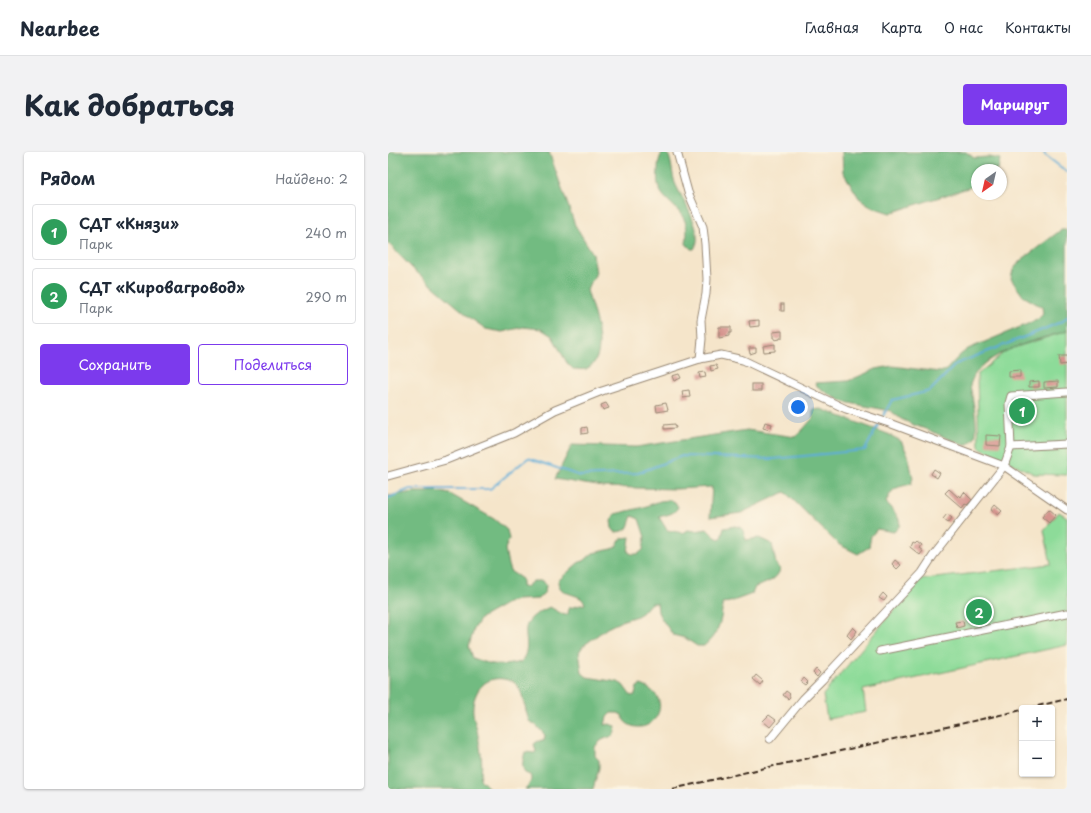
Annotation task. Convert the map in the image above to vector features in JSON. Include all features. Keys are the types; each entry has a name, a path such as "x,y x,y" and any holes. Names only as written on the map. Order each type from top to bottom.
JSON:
{"street":[{"path":"677,152 688,192 703,227 707,279 701,320 702,339 700,358"},
{"path":"388,476 446,460 514,433 555,410 602,391 700,358 721,356 743,360 846,409 889,423 1004,466 1067,510"},
{"path":"770,739 803,699 922,573 933,556 1004,466 1011,447 1009,403 1011,396 1067,392"},
{"path":"1011,447 1067,444"},
{"path":"880,651 1067,612"}],"green space":[{"path":"388,152 549,152 575,225 593,254 596,273 587,290 598,332 598,354 594,363 586,369 573,369 567,363 552,336 541,329 523,327 502,332 486,329 473,320 413,269 388,243"},
{"path":"663,152 666,152 669,156 675,183 695,225 697,242 694,249 691,249 686,244 687,228 684,219 661,193 659,187 657,180 658,165"},
{"path":"842,152 966,152 974,158 988,157 1000,159 999,164 971,164 971,187 890,213 872,207 859,198 843,172"},
{"path":"1061,230 1067,230 1067,331 1017,346 1004,352 993,358 975,374 970,385 975,412 976,433 973,440 968,444 961,444 914,425 901,419 891,411 844,402 830,395 815,383 848,381 876,369 892,366 940,372 946,370 968,349 1037,320 1043,314 1042,307 1023,296 1011,279 1013,270 1020,261"},
{"path":"1067,331 1067,475 1034,474 979,447 977,375 1007,350"},
{"path":"821,409 888,434 901,441 908,455 913,478 911,484 895,489 886,502 897,515 900,525 894,532 877,529 871,536 869,547 858,554 838,544 785,492 741,513 710,517 712,487 675,489 603,487 555,479 572,445 636,447 747,430 796,437 813,418 813,410"},
{"path":"436,491 450,494 494,519 507,530 509,539 505,549 508,565 510,571 522,579 522,587 526,587 533,581 543,581 546,585 545,592 538,599 509,602 481,618 474,629 469,646 473,658 491,664 502,665 521,662 527,646 526,626 537,614 550,607 564,615 568,614 569,608 585,604 579,597 562,590 558,581 578,563 585,560 593,553 616,547 619,541 623,538 630,537 628,552 638,554 643,550 645,537 639,519 632,516 626,530 615,532 612,528 611,521 615,514 644,507 660,501 670,500 675,502 678,507 677,509 670,514 659,517 667,530 683,533 688,530 696,531 707,529 719,539 721,538 724,528 735,526 742,528 746,540 759,538 772,544 776,564 780,569 779,573 774,579 755,587 752,594 730,602 722,603 720,622 716,632 704,646 697,646 685,638 673,635 658,612 657,603 651,603 642,613 607,628 583,646 579,652 582,673 587,677 618,682 623,685 631,696 635,695 637,687 641,685 652,691 658,698 660,705 654,720 648,725 640,727 628,724 624,721 622,715 618,713 611,713 607,717 605,725 609,724 616,726 613,736 602,740 595,747 595,756 599,760 599,768 593,789 525,789 531,779 530,775 525,773 523,768 525,752 536,752 534,744 538,741 544,741 545,735 536,725 529,721 521,693 516,684 512,681 498,679 482,685 476,694 473,706 473,715 481,755 482,767 480,779 489,789 388,789 388,496 414,492"},
{"path":"1059,512 1067,517 1067,645 863,690 866,712 827,719 823,695 919,580 1051,564 1044,530"}],"building":[{"path":"781,304 784,304 784,311 781,311"},
{"path":"759,320 759,326 750,327 749,321"},
{"path":"719,327 731,327 731,333 729,333 729,336 719,338"},
{"path":"782,331 782,338 775,340 775,338 773,338 773,332"},
{"path":"775,344 775,351 764,352 763,346"},
{"path":"749,348 756,348 756,352 750,354"},
{"path":"1059,356 1067,356 1067,364 1060,365"},
{"path":"716,365 718,369 711,371 710,366"},
{"path":"1020,370 1020,377 1009,377 1009,371"},
{"path":"705,372 706,377 700,378 699,373"},
{"path":"679,374 681,378 674,381 672,376"},
{"path":"1039,381 1039,387 1029,387 1029,382"},
{"path":"1058,381 1058,387 1044,388 1044,382"},
{"path":"752,384 761,384 761,391 752,391"},
{"path":"689,390 690,397 683,398 682,391"},
{"path":"606,403 609,408 603,410 601,405"},
{"path":"666,403 668,410 657,412 656,405"},
{"path":"765,422 772,424 770,430 763,428"},
{"path":"675,424 676,428 664,429 664,425"},
{"path":"587,427 588,433 582,434 582,428"},
{"path":"986,435 1001,436 1000,446 986,445"},
{"path":"934,469 940,473 937,478 931,474"},
{"path":"949,489 958,497 959,495 961,497 964,492 972,500 967,505 965,504 962,508 945,493"},
{"path":"995,505 1002,511 998,515 991,510"},
{"path":"1049,509 1056,515 1049,523 1042,517"},
{"path":"947,514 952,518 948,523 943,519"},
{"path":"916,541 921,545 919,548 923,551 920,555 910,547 912,542 914,543"},
{"path":"895,560 901,565 897,569 892,564"},
{"path":"883,593 887,597 884,601 879,598"},
{"path":"963,621 964,626 957,628 955,622"},
{"path":"853,627 857,631 851,639 847,635"},
{"path":"816,669 820,673 817,677 813,673"},
{"path":"756,675 763,681 760,685 753,679"},
{"path":"804,678 808,682 805,685 801,682"},
{"path":"786,691 790,694 788,699 783,695"},
{"path":"769,715 776,720 770,727 763,721"}],"waterway":[{"path":"1044,152 1045,155 1067,172"},
{"path":"883,416 892,400 930,391 956,364 1063,321 1067,317"},
{"path":"388,498 410,489 490,489 528,458 580,476 638,473 682,456 773,459 865,450 878,425"}],"railway":[{"path":"1042,705 1067,699"},
{"path":"672,789 1019,711"}],"place":[{"name":"СДТ «Князи»","path":"1022,411"},
{"name":"СДТ «Кировагровод»","path":"979,612"}]}
